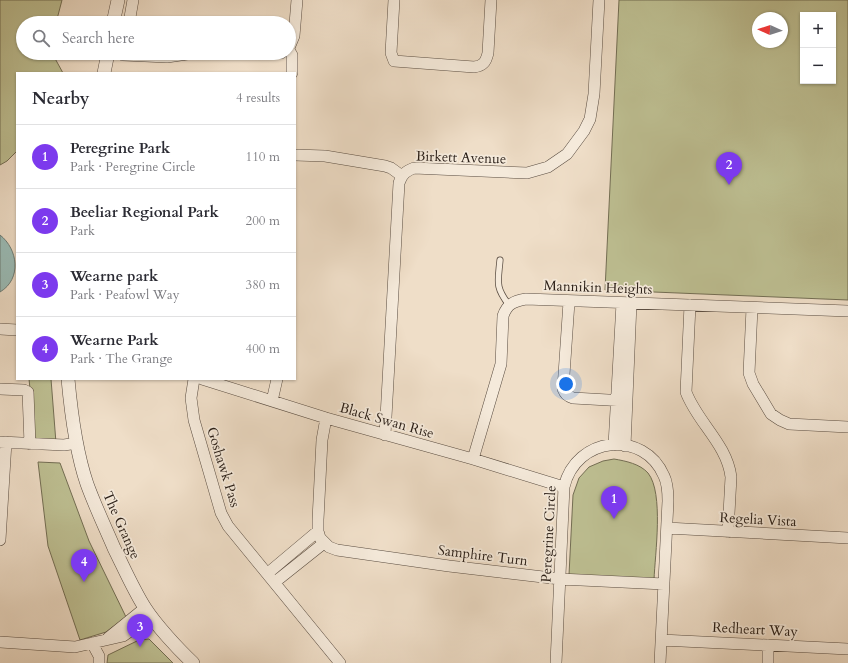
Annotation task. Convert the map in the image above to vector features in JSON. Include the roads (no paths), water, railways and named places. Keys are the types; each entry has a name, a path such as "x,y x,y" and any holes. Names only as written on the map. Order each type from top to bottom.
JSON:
{"street":[{"path":"115,16 118,0"},
{"path":"130,16 133,0"},
{"path":"296,16 297,0"},
{"path":"394,0 391,53 393,59 397,62 474,67 484,63 488,53 491,0"},
{"name":"Birkett Avenue","path":"385,435 399,183 402,176 407,170 414,168 527,173 548,166 567,154 576,143 590,119 594,94 599,0"},
{"path":"104,72 107,60"},
{"path":"292,60 292,72"},
{"path":"296,156 325,156 385,166 391,168 402,176"},
{"name":"Mannikin Heights","path":"509,305 526,300 848,311"},
{"path":"569,302 563,389 564,393 573,398 622,401"},
{"path":"627,303 620,445 640,451 652,460 664,476 668,492 660,663"},
{"path":"473,459 501,364 503,316 509,305"},
{"path":"690,305 686,392 692,405 724,455 730,469 731,477 728,532"},
{"path":"752,308 749,373 753,384 771,414 789,424 848,427"},
{"path":"0,329 16,330"},
{"name":"The Grange","path":"68,380 77,443 87,482 104,526 123,566 148,612 183,654 193,663"},
{"name":"Goshawk Pass","path":"194,380 191,398 194,420 221,513 228,526 268,573 340,663"},
{"name":"Black Swan Rise","path":"205,380 272,402 473,459 564,487"},
{"path":"272,402 277,380"},
{"path":"0,389 24,390 28,392 30,444"},
{"path":"275,582 324,543 320,538 318,531 322,440 326,418"},
{"path":"0,540 3,442 30,444 77,443"},
{"name":"Peregrine Circle","path":"556,663 564,487 566,478 571,469 582,456 590,451 597,448 620,445"},
{"name":"Regelia Vista","path":"666,528 848,538"},
{"path":"268,573 318,531"},
{"name":"Samphire Turn","path":"324,543 337,550 449,566 560,579 664,584"},
{"path":"0,642 75,647 92,644 106,640 148,612"},
{"name":"Redheart Way","path":"661,640 848,649"},
{"path":"92,644 99,656 99,663"},
{"path":"768,645 768,663"}],"lane":[{"path":"500,260 498,279 500,291 509,305"}],"water":[{"path":"0,235 11,248 15,264 12,280 0,292"}],"place":[{"name":"Beeliar Regional Park","path":"729,185"},
{"name":"Peregrine Park","path":"614,519"},
{"name":"Wearne Park","path":"84,582"},
{"name":"Wearne park","path":"140,647"}]}
